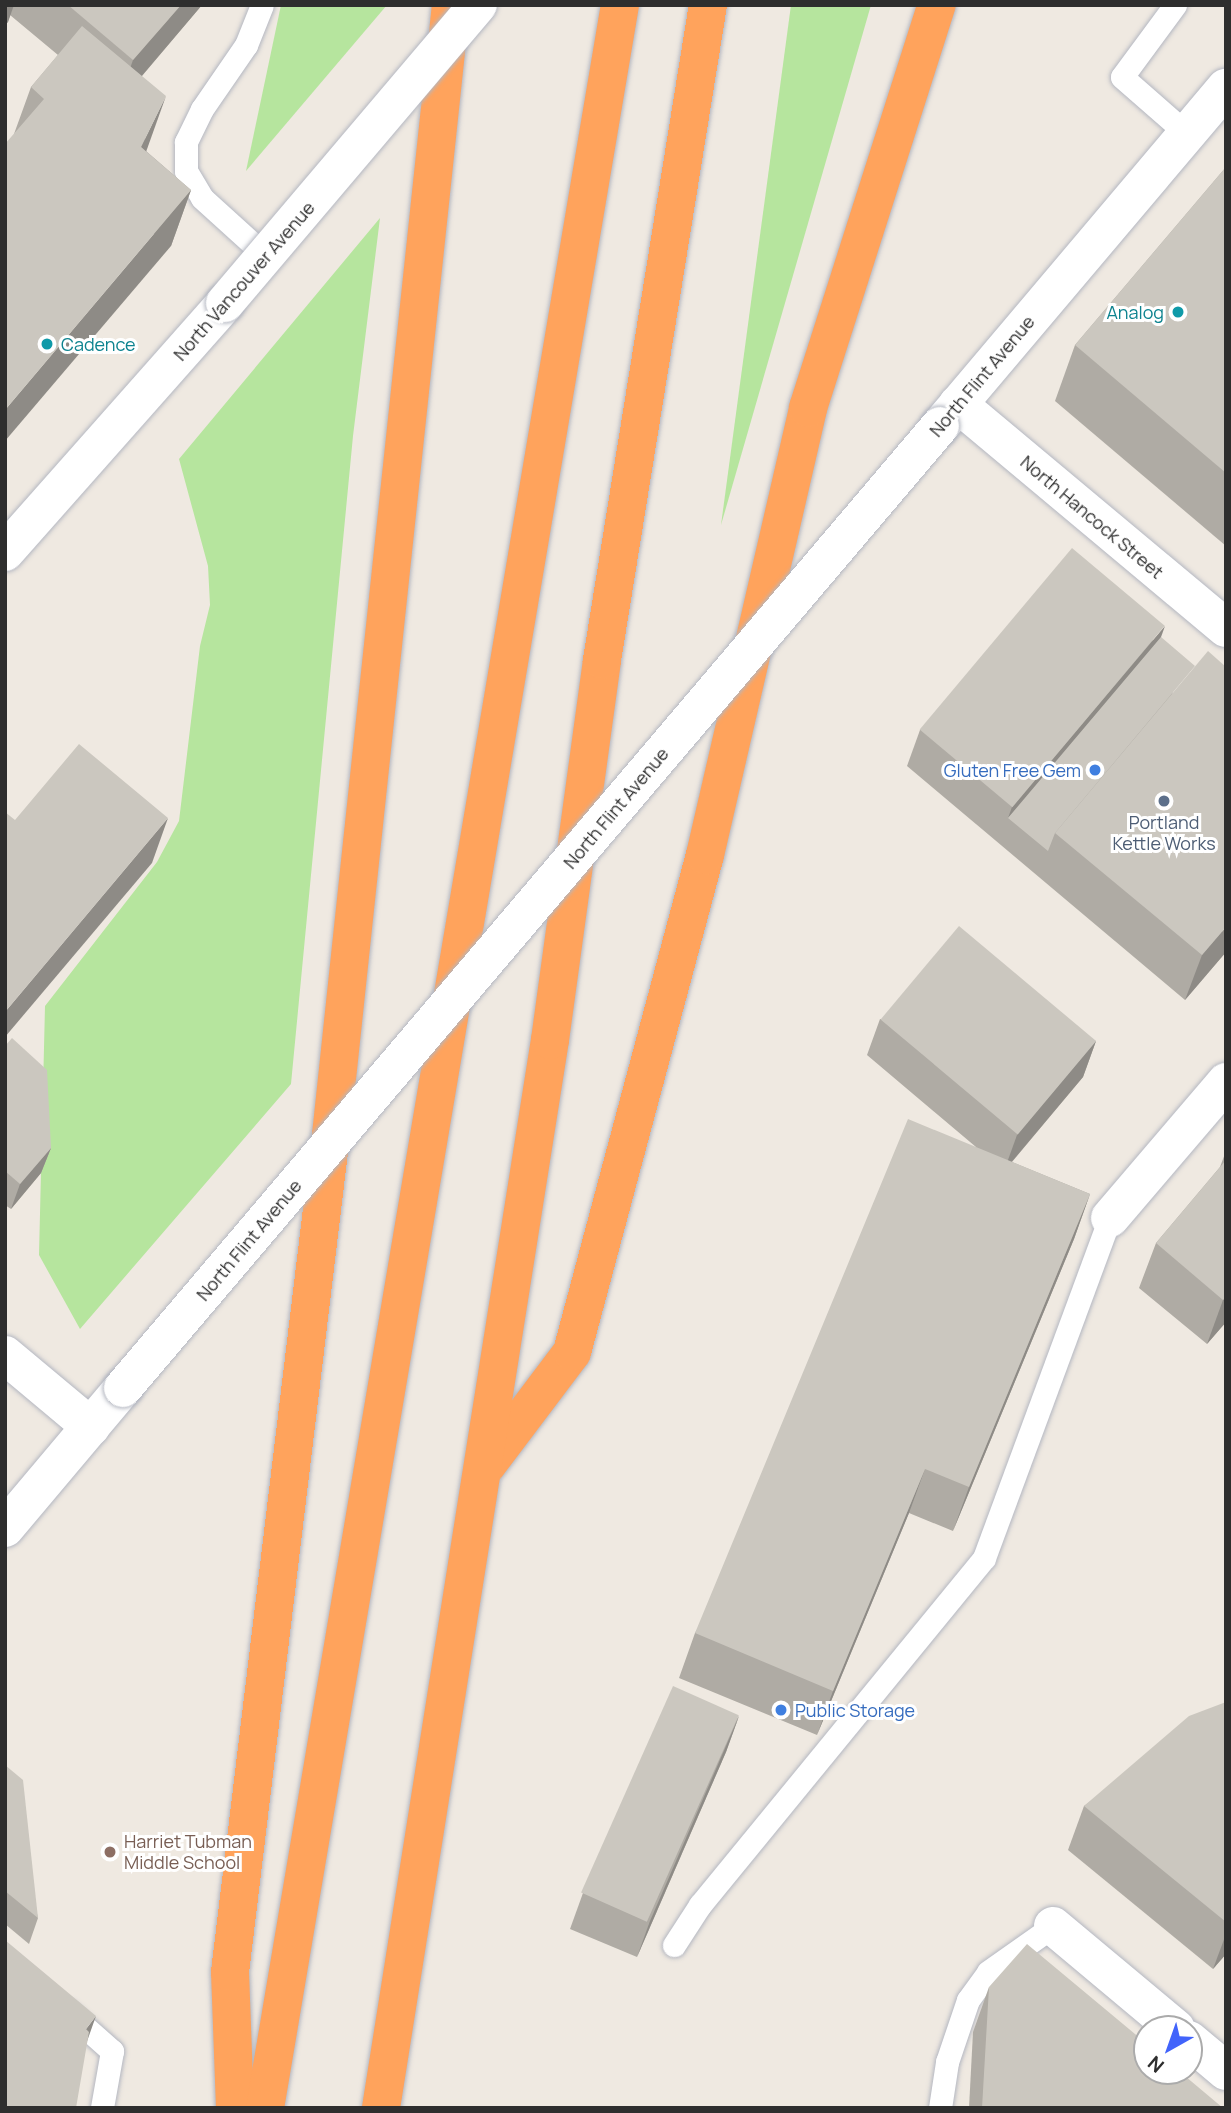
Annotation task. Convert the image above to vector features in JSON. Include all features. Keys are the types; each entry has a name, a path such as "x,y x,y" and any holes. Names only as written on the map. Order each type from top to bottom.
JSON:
{"highway":[{"path":"235,2108 230,1972 331,1135 451,5"},
{"path":"265,2108 620,5"},
{"path":"384,2090 550,1040 602,660 708,5"},
{"path":"484,1470 572,1352 705,855 808,408 937,5"}],"street":[{"name":"North Vancouver Avenue","path":"5,552 266,256 478,5"},
{"name":"North Flint Avenue","path":"5,1528 1187,134 1221,103"},
{"name":"North Hancock Street","path":"949,415 1226,628"},
{"path":"1110,1218 1226,1082"},
{"path":"5,1355 91,1427"},
{"path":"1054,1926 1159,2015"},
{"path":"1203,2052 1226,2071"}],"lane":[{"path":"262,5 246,45 202,109 186,142 186,171 202,198 266,256"},
{"path":"1175,5 1122,77 1187,134"},
{"path":"674,1945 700,1905 984,1558 1110,1218"},
{"path":"940,2108 947,2062 968,2000 989,1972 1054,1926"},
{"path":"54,1999 112,2051 102,2108"}],"green space":[{"path":"281,5 387,5 246,171"},
{"path":"791,5 871,5 721,525"},
{"path":"380,218 353,436 291,1084 80,1329 39,1255 45,1006 157,862 179,821 200,646 210,605 208,566 179,459"}],"building":[{"path":"68,5 181,5 133,60"},
{"name":"Cadence","path":"82,26 166,96 141,147 191,190 5,410 5,144 44,99 31,87"},
{"name":"Analog","path":"1226,167 1226,473 1075,345"},
{"path":"1072,548 1165,626 1012,807 920,730"},
{"name":"Gluten Free Gem","path":"1161,637 1195,666 1055,833 1048,851 1008,818"},
{"name":"Portland Kettle Works","path":"1208,651 1226,667 1226,927 1202,955 1055,833"},
{"path":"79,744 168,818 5,1012 5,812 15,820"},
{"path":"959,926 1096,1041 1018,1135 881,1019"},
{"path":"12,1038 47,1070 51,1148 20,1184 5,1171 5,1046"},
{"path":"908,1119 1090,1194 969,1487 925,1469 833,1691 695,1633"},
{"path":"1226,1160 1226,1297 1223,1300 1156,1243"},
{"path":"673,1686 739,1715 647,1922 581,1892"},
{"path":"1226,1702 1226,1922 1084,1806 1189,1716"},
{"path":"5,1765 23,1780 38,1918 5,1891"},
{"path":"5,1940 96,2016 86,2029 89,2032 76,2108 5,2108"},
{"path":"1027,1944 1133,2032 1133,2085 1196,2085 1223,2108 982,2108 989,1987"}],"place":[{"name":"Analog","path":"1178,312"},
{"name":"Cadence","path":"47,344"},
{"name":"Gluten Free Gem","path":"1095,770"},
{"name":"Portland Kettle Works","path":"1164,801"},
{"name":"Public Storage","path":"781,1710"},
{"name":"Harriet Tubman Middle School","path":"110,1852"}]}
